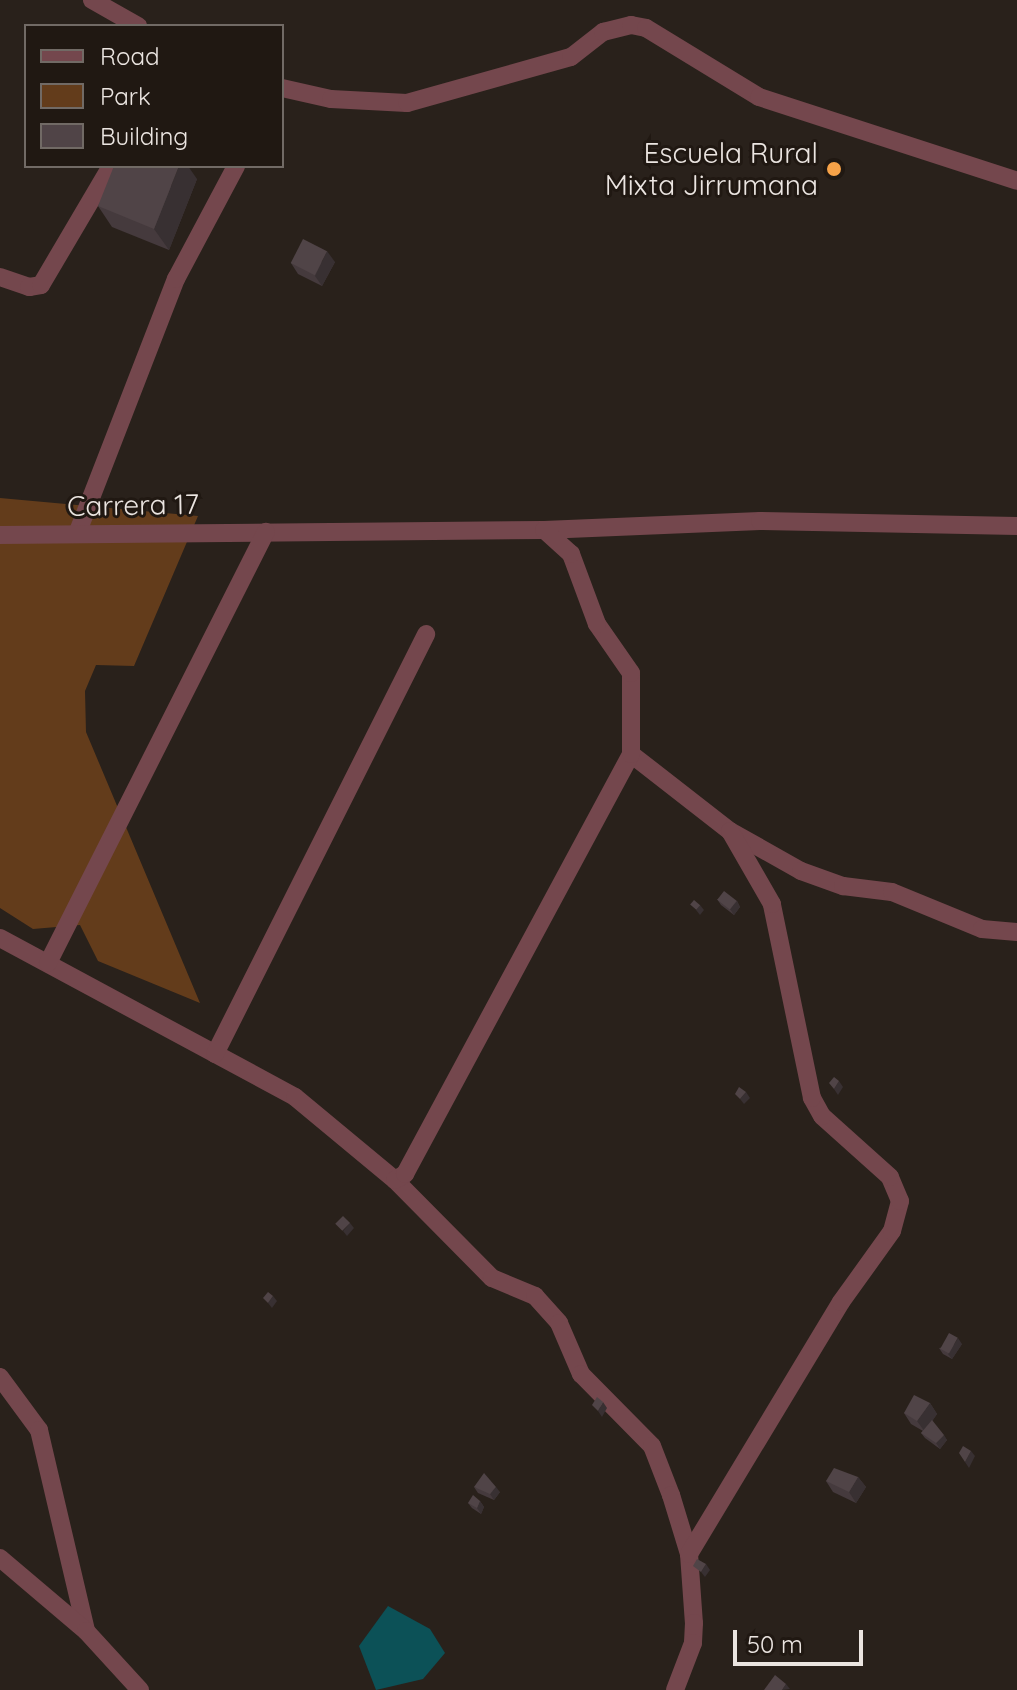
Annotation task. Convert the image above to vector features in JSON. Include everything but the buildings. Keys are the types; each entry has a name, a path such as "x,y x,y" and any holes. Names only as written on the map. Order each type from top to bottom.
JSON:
{"street":[{"path":"92,0 134,24"},
{"path":"284,88 331,99 407,103 571,57 603,32 631,25 646,28 759,97 1017,181"},
{"path":"0,277 29,287 41,285 110,168"},
{"path":"77,534 176,279 235,168"},
{"name":"Carrera 17","path":"0,535 544,530 760,521 1017,526"},
{"path":"395,1180 405,1174 631,754 631,673 597,624 571,554 544,530"},
{"path":"48,963 266,532"},
{"path":"215,1054 426,634"},
{"path":"631,754 730,831 823,880 892,892 960,923 1017,932"},
{"path":"689,1554 841,1302 892,1231 900,1201 890,1177 822,1116 812,1098 772,904 730,831"},
{"path":"0,938 295,1097 395,1180 492,1278 535,1296 559,1323 581,1374 652,1446 689,1554 693,1643 675,1690"},
{"path":"0,1377 39,1430 86,1631"},
{"path":"0,1558 86,1631 140,1690"}],"green space":[{"path":"0,498 198,516 134,666 96,665 85,691 86,732 200,1003 98,961 80,925 33,929 0,908"}],"water":[{"path":"388,1606 430,1629 445,1653 423,1679 376,1690 359,1646"}],"place":[{"name":"Escuela Rural Mixta Jirrumana","path":"834,169"}]}
